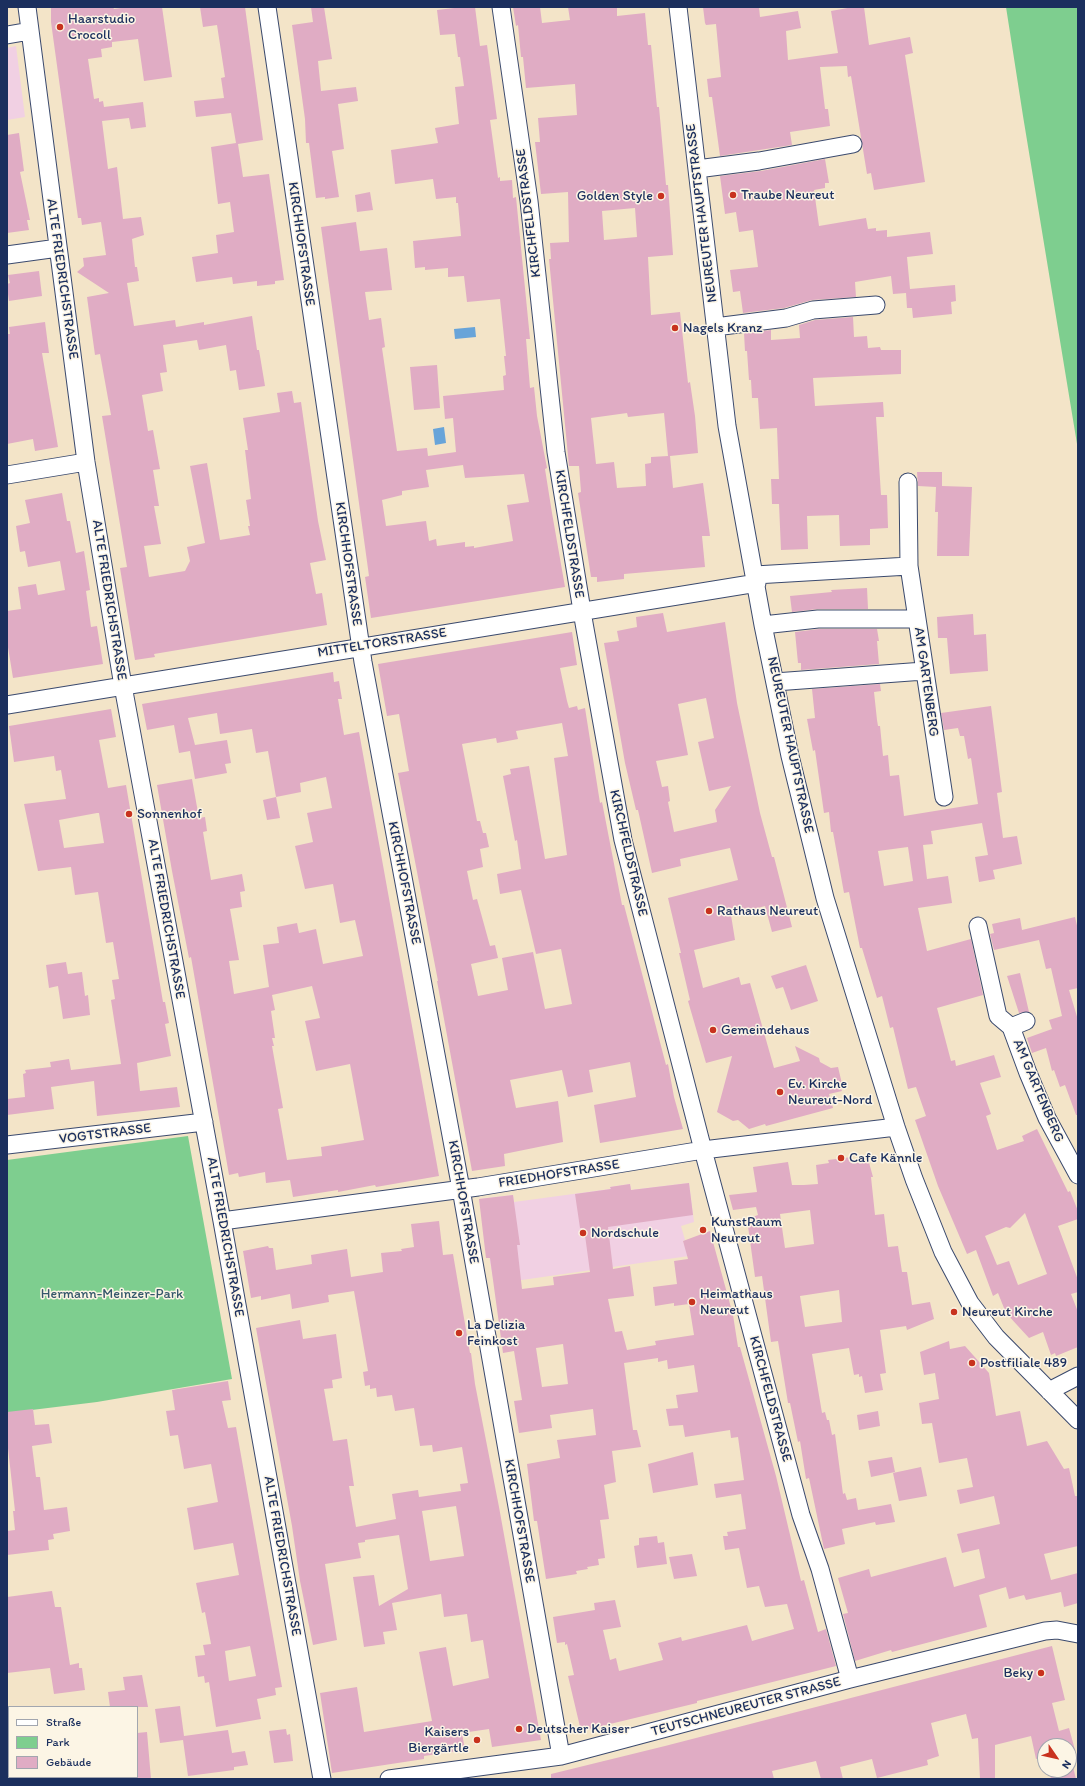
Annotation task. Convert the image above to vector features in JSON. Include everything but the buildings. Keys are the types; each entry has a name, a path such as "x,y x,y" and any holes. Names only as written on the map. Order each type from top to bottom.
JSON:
{"street":[{"name":"ALTE FRIEDRICHSTRASSE","path":"27,7 86,462 123,686 204,1122 322,1779"},
{"name":"KIRCHHOFSTRASSE","path":"267,7 360,647 461,1189 561,1756"},
{"name":"KIRCHFELDSTRASSE","path":"501,7 529,201 550,410 582,610 628,864 801,1515 820,1569 850,1679"},
{"name":"NEUREUTER HAUPTSTRASSE","path":"678,7 727,426 756,579 763,625 790,756 825,898 896,1127 914,1179 943,1252 970,1303 996,1336 1078,1420"},
{"path":"7,35 30,31"},
{"path":"697,169 759,161 853,144"},
{"path":"7,255 58,248"},
{"path":"715,327 786,318 813,310 876,305"},
{"path":"7,475 86,462"},
{"name":"AM GARTENBERG","path":"908,482 909,566 944,797"},
{"path":"756,579 909,566"},
{"name":"MITTELTORSTRASSE","path":"7,705 582,610 756,579"},
{"path":"763,625 818,619 917,618"},
{"path":"775,682 924,671"},
{"name":"AM GARTENBERG","path":"978,926 998,1016 1018,1024 1028,1073 1047,1118 1078,1175"},
{"name":"VOGTSTRASSE","path":"7,1145 204,1122"},
{"name":"FRIEDHOFSTRASSE","path":"222,1221 461,1189 703,1150 896,1127"},
{"path":"1049,1390 1078,1376"},
{"name":"TEUTSCHNEUREUTER STRASSE","path":"389,1779 561,1756 850,1679 1045,1631 1057,1630 1078,1634"}],"shaded area":[{"path":"16,46 25,117 7,120 7,48"},
{"name":"Nordschule","path":"689,1183 694,1222 681,1226 685,1240 683,1241 689,1256 494,1284 479,1199 513,1195 514,1202 610,1189 610,1187 630,1184 631,1190"}],"green space":[{"path":"1006,7 1078,7 1078,450 1023,116"},
{"name":"Hermann-Meinzer-Park","path":"188,1136 232,1379 97,1402 7,1413 7,1160"}],"water":[{"path":"475,327 476,337 455,339 454,329"},
{"path":"444,427 446,443 435,445 433,429"}],"place":[{"name":"Haarstudio Crocoll","path":"60,27"},
{"name":"Traube Neureut","path":"733,195"},
{"name":"Golden Style","path":"661,196"},
{"name":"Nagels Kranz","path":"675,328"},
{"name":"Sonnenhof","path":"129,814"},
{"name":"Rathaus Neureut","path":"709,911"},
{"name":"Gemeindehaus","path":"713,1030"},
{"name":"Ev. Kirche Neureut-Nord","path":"780,1092"},
{"name":"Cafe Kännle","path":"841,1158"},
{"name":"KunstRaum Neureut","path":"703,1230"},
{"name":"Nordschule","path":"583,1233"},
{"name":"Heimathaus Neureut","path":"692,1302"},
{"name":"Neureut Kirche","path":"954,1312"},
{"name":"La Delizia Feinkost","path":"459,1333"},
{"name":"Postfiliale 489","path":"972,1363"},
{"name":"Beky","path":"1041,1673"},
{"name":"Deutscher Kaiser","path":"519,1729"},
{"name":"Kaisers Biergärtle","path":"477,1740"}]}
